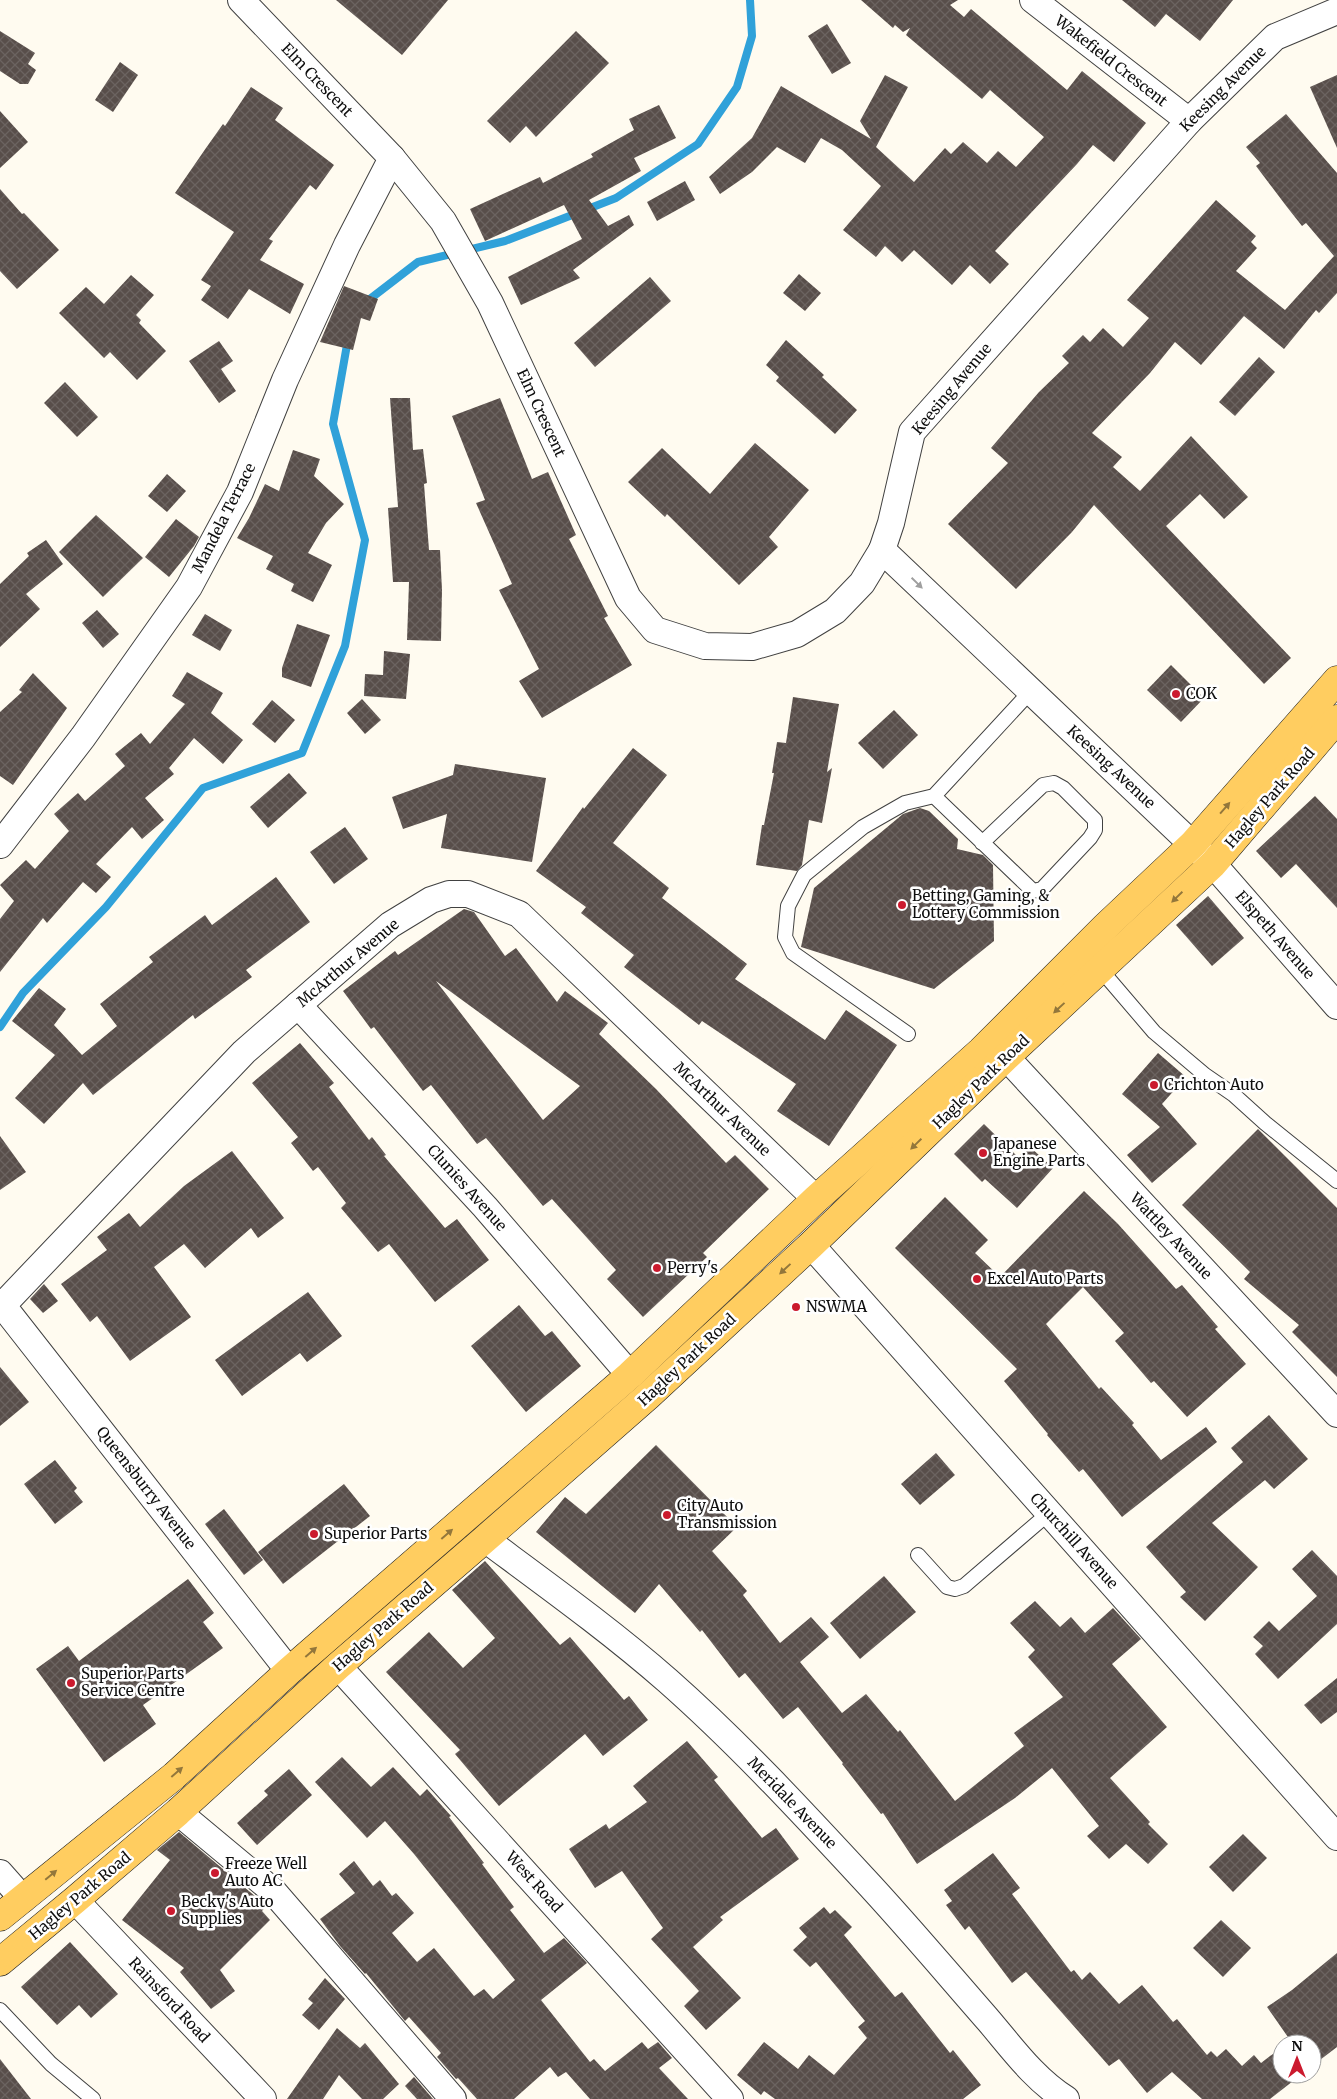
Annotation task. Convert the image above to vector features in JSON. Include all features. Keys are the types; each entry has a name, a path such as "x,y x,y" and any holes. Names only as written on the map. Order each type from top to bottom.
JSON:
{"main road":[{"name":"Hagley Park Road","path":"0,1917 174,1776 290,1671 630,1375 816,1200 981,1051 1106,926 1193,844 1337,680"},
{"name":"Hagley Park Road","path":"0,1962 178,1812 338,1666 485,1540 648,1396 811,1245 1006,1057 1213,864 1337,719"}],"street":[{"name":"Elm Crescent","path":"242,0 392,158 443,222 490,303 628,598 655,630 705,646 752,647 796,634 835,611 862,583 882,550"},
{"name":"Wakefield Crescent","path":"1033,0 1189,121"},
{"name":"Keesing Avenue","path":"1213,864 882,550 891,523 912,432 1189,121 1275,37 1337,11"},
{"name":"Mandela Terrace","path":"0,845 83,737 188,587 240,492 285,380 346,245 392,158"},
{"name":"Elspeth Avenue","path":"1213,864 1337,1006"},
{"name":"McArthur Avenue","path":"1,1307 244,1052 390,925 431,900 449,894 468,894 519,914 816,1200"},
{"name":"Clunies Avenue","path":"298,1005 485,1208 630,1375"},
{"name":"Wattley Avenue","path":"1006,1057 1337,1414"},
{"name":"Churchill Avenue","path":"811,1245 1337,1837"},
{"name":"Queensburry Avenue","path":"1,1307 290,1671"},
{"name":"Meridale Avenue","path":"485,1540 558,1594 667,1680 719,1728 808,1818 875,1891 1044,2083 1051,2090 1066,2099"},
{"name":"West Road","path":"338,1666 730,2099"},
{"path":"178,1812 273,1891 453,2099"},
{"path":"0,1873 23,1899"},
{"name":"Rainsford Road","path":"75,1900 263,2099"}],"lane":[{"path":"908,1034 793,953 785,937 788,906 804,875 863,827 905,803 934,796 1031,691"},
{"path":"934,796 982,843 1033,891 1042,889 1090,838 1095,830 1094,820 1063,788 1054,783 1043,785 982,843"},
{"path":"1101,970 1154,1032 1205,1075 1234,1095 1337,1181"},
{"path":"918,1556 946,1587 955,1590 964,1586 1049,1513"},
{"path":"0,2010 51,2064 93,2099"}],"building":[{"path":"336,0 448,0 402,55"},
{"path":"861,0 958,0 950,5 964,17 971,9 1067,90 1082,71 1146,123 1114,162 1093,145 995,251 1009,264 990,284 970,265 952,285 914,250 902,262 885,246 876,257 843,230 881,186 842,150 821,138 805,163 777,147 752,172 720,194 709,177 752,138 781,86 871,139 860,121 885,75 908,87 876,147 914,182 945,148 951,154 963,142 987,163 998,151 1016,167 1044,137 990,90 982,99 906,35 910,28 903,32 895,25 893,28"},
{"path":"1122,0 1233,0 1200,41 1166,14 1155,27"},
{"path":"827,24 851,63 832,74 808,36"},
{"path":"0,31 35,53 28,64 36,70 28,84 20,84 0,71"},
{"path":"576,31 609,63 536,137 526,126 510,143 487,121"},
{"path":"120,62 138,75 113,112 95,100"},
{"path":"1337,75 1337,148 1310,87"},
{"path":"251,87 283,108 275,120 334,165 316,190 310,185 269,239 273,241 260,260 304,284 290,314 249,289 228,319 201,300 211,286 201,280 234,232 175,193 223,124 225,126"},
{"path":"659,105 676,138 634,158 641,171 589,200 608,226 629,215 634,225 573,270 580,278 521,305 508,277 582,239 564,205 485,241 470,209 540,177 543,183 593,157 591,154 634,130 629,119"},
{"path":"0,111 28,142 0,168"},
{"path":"1286,114 1337,173 1337,293 1319,313 1316,310 1284,349 1244,316 1201,365 1175,342 1150,373 1092,433 1122,457 1113,467 1140,491 1191,436 1248,497 1224,519 1200,494 1166,526 1291,658 1264,684 1094,505 1072,532 1016,589 948,524 1008,463 991,448 1039,392 1069,363 1062,356 1083,335 1090,342 1103,328 1123,347 1149,318 1127,300 1216,200 1256,236 1251,242 1257,248 1236,271 1285,310 1334,256 1306,223 1302,226 1256,166 1260,163 1246,147"},
{"path":"685,181 695,200 657,221 647,202"},
{"path":"0,189 22,214 24,213 59,250 17,289 0,271"},
{"path":"799,274 821,293 805,311 783,293"},
{"path":"131,275 154,295 136,315 141,320 139,323 166,351 137,380 110,352 104,358 59,313 86,287 104,304"},
{"path":"650,277 671,301 595,367 574,343"},
{"path":"344,286 378,299 370,321 361,318 353,350 320,342"},
{"path":"786,340 824,375 822,377 857,410 835,434 776,381 779,377 766,365"},
{"path":"219,341 233,361 221,369 236,391 219,403 189,361"},
{"path":"1259,357 1275,372 1235,416 1219,402"},
{"path":"65,382 98,417 77,437 44,403"},
{"path":"390,398 410,398 413,450 423,449 427,483 424,484 429,550 440,550 442,590 441,641 407,640 409,582 393,582 388,508 398,507"},
{"path":"500,398 532,479 548,472 576,535 569,539 608,616 604,618 632,665 542,718 519,681 539,669 499,590 512,584 476,503 485,500 452,416"},
{"path":"755,443 809,490 769,537 778,547 739,585 667,514 665,517 628,482 662,448 710,494"},
{"path":"293,450 320,459 314,476 344,504 326,523 308,553 332,565 313,602 291,591 294,584 266,569 273,556 237,538 265,484 279,491"},
{"path":"167,474 186,491 167,512 148,496"},
{"path":"96,515 143,558 103,597 59,552"},
{"path":"176,519 199,537 169,577 145,557"},
{"path":"46,540 63,564 26,594 40,609 0,647 0,584 29,556 27,553"},
{"path":"97,610 119,634 103,648 82,623"},
{"path":"205,614 232,630 220,651 192,635"},
{"path":"297,624 330,635 311,687 282,677 282,668"},
{"path":"384,651 410,654 406,699 364,696 365,674 383,675"},
{"name":"COK","path":"1171,665 1204,698 1181,722 1147,690"},
{"path":"187,672 223,693 211,713 243,740 223,764 194,738 169,768 174,774 145,798 164,820 142,839 132,827 96,864 111,877 96,893 83,882 47,923 43,918 0,972 0,919 14,901 0,885 26,860 35,869 69,831 54,814 78,793 85,801 125,766 115,754 141,733 150,744 185,704 172,696"},
{"path":"33,673 67,708 13,785 0,776 0,712 22,692 19,690"},
{"path":"793,697 839,704 827,772 832,768 822,823 809,820 802,865 797,871 756,865 762,825 764,825 774,773 772,773 777,742 786,743"},
{"path":"362,699 381,720 365,734 347,713"},
{"path":"272,700 295,720 275,743 252,724"},
{"path":"894,710 918,735 883,769 858,743"},
{"path":"633,748 667,775 613,843 669,888 662,898 747,964 735,979 825,1040 846,1010 897,1045 829,1146 777,1111 796,1084 702,1021 699,1025 624,967 634,955 581,913 586,907 536,871 583,807 584,809"},
{"path":"455,764 546,778 532,862 441,848 447,814 403,829 392,797 453,775"},
{"path":"289,773 307,793 268,828 250,807"},
{"path":"1315,796 1337,819 1337,908 1296,864 1281,878 1256,851"},
{"name":"Betting, Gaming, & Lottery Commission","path":"920,808 929,811 958,839 957,849 983,855 993,865 994,941 934,989 801,947 814,888 903,814"},
{"path":"345,827 368,859 334,884 310,852"},
{"path":"276,877 310,922 246,970 252,977 195,1019 193,1015 93,1095 83,1083 44,1124 15,1098 55,1055 12,1021 39,988 66,1009 54,1025 82,1055 117,1026 100,1004 153,962 149,957 205,915 212,925"},
{"path":"1208,896 1244,938 1212,966 1176,925"},
{"path":"464,909 474,912 505,956 516,948 557,1002 565,991 608,1023 599,1034 656,1089 726,1163 735,1155 769,1189 703,1253 707,1257 643,1317 607,1279 616,1270 552,1199 543,1206 486,1138 477,1144 431,1085 423,1091 374,1027 371,1029 343,991 395,951 398,955","holes":["436,981 580,1086 543,1120"]},
{"path":"300,1043 334,1083 329,1087 369,1140 372,1137 386,1155 384,1156 445,1228 457,1219 489,1260 435,1302 389,1244 378,1252 341,1208 346,1203 318,1167 313,1171 291,1143 298,1137 252,1083"},
{"path":"1158,1053 1186,1077 1162,1104 1197,1144 1152,1183 1127,1155 1160,1127 1122,1094"},
{"path":"984,1124 1018,1157 1029,1146 1053,1168 1017,1208 985,1179 982,1182 954,1154"},
{"path":"1258,1129 1337,1208 1337,1377 1292,1332 1299,1325 1244,1279 1250,1272 1182,1205"},
{"path":"0,1136 26,1172 0,1190"},
{"path":"232,1151 284,1218 258,1238 251,1228 205,1268 184,1244 154,1267 191,1317 130,1361 97,1316 90,1322 61,1284 107,1250 97,1237 129,1213 140,1227 184,1186"},
{"path":"1084,1191 1118,1224 1176,1289 1182,1285 1218,1327 1215,1329 1246,1364 1187,1417 1154,1381 1151,1383 1115,1341 1124,1333 1083,1287 1046,1324 1099,1389 1101,1387 1134,1423 1132,1425 1161,1460 1206,1427 1217,1442 1122,1517 1083,1469 1079,1472 1004,1381 1017,1369 895,1248 945,1197 988,1240 975,1253 1000,1277"},
{"path":"44,1284 58,1301 43,1313 30,1299"},
{"path":"308,1292 342,1336 307,1362 300,1353 242,1396 215,1360"},
{"path":"519,1305 545,1336 552,1331 581,1366 526,1412 471,1346"},
{"path":"0,1367 29,1402 0,1426"},
{"path":"1269,1415 1308,1459 1274,1489 1265,1480 1212,1523 1258,1567 1205,1621 1180,1597 1186,1592 1146,1547 1243,1462 1231,1448"},
{"path":"656,1445 737,1527 712,1551 747,1591 743,1595 780,1643 811,1617 829,1637 800,1662 842,1713 866,1694 898,1732 900,1730 955,1801 1024,1746 1014,1733 1063,1697 1028,1657 1035,1650 1010,1623 1035,1601 1060,1627 1071,1617 1085,1633 1113,1608 1141,1639 1112,1664 1167,1727 1110,1778 1150,1822 1148,1824 1168,1844 1148,1864 1126,1844 1109,1859 1087,1836 1099,1826 1052,1768 1015,1798 917,1864 883,1813 881,1814 798,1707 783,1719 745,1673 739,1678 702,1630 700,1632 659,1584 635,1613 536,1532 565,1497 586,1514"},
{"path":"936,1453 955,1475 920,1505 901,1484"},
{"path":"55,1460 77,1488 74,1491 83,1502 55,1524 24,1484"},
{"name":"Superior Parts","path":"344,1484 370,1516 283,1584 258,1552"},
{"path":"224,1509 263,1560 244,1575 205,1524"},
{"path":"1312,1550 1337,1576 1337,1624 1278,1679 1255,1654 1263,1646 1253,1637 1269,1621 1279,1631 1317,1596 1292,1569"},
{"path":"485,1561 560,1645 570,1637 624,1700 629,1696 648,1720 603,1756 585,1734 499,1806 455,1754 460,1750 386,1672 429,1632 463,1668 495,1638 452,1590"},
{"path":"884,1576 916,1612 860,1659 830,1623"},
{"path":"188,1579 214,1613 203,1622 223,1648 143,1705 156,1724 104,1762 36,1669 68,1646 79,1661"},
{"path":"1337,1678 1337,1712 1321,1724 1304,1705"},
{"path":"687,1741 718,1777 714,1780 762,1838 776,1828 799,1859 720,1917 723,1920 693,1947 741,1998 706,2030 684,2006 699,1991 651,1939 663,1928 622,1871 595,1888 569,1849 606,1824 609,1829 647,1802 633,1786"},
{"path":"342,1757 371,1787 393,1767 420,1796 427,1789 451,1816 449,1817 514,1907 510,1910 544,1953 564,1938 587,1963 541,2000 590,2062 594,2059 605,2071 642,2042 648,2049 658,2042 672,2058 659,2068 688,2099 590,2099 566,2072 558,2077 550,2067 514,2099 477,2099 458,2078 456,2079 437,2057 441,2053 409,2017 405,2021 366,1973 340,1946 320,1919 355,1893 339,1874 354,1861 373,1886 380,1880 392,1896 396,1893 414,1913 392,1933 417,1962 434,1948 474,1996 484,1989 493,1999 515,1980 414,1854 385,1821 367,1838 315,1782"},
{"path":"289,1769 312,1795 257,1845 237,1823 268,1795 264,1791"},
{"path":"179,1832 262,1902 266,1906 262,1911 270,1920 220,1970 235,1991 211,2009 180,1972 184,1968 122,1920 170,1860 157,1850"},
{"path":"1243,1834 1267,1858 1233,1892 1209,1867"},
{"path":"993,1853 1020,1888 1012,1894 1071,1972 1074,1970 1082,1980 1090,1972 1119,2004 1142,1985 1173,2022 1177,2019 1207,2055 1211,2051 1217,2057 1226,2049 1242,2066 1254,2055 1261,2063 1272,2055 1272,2084 1289,2084 1270,2099 1202,2099 1172,2072 1147,2093 1119,2059 1109,2066 1026,1972 1012,1983 969,1926 965,1930 946,1905 952,1901 944,1890"},
{"path":"824,1907 830,1914 835,1910 852,1927 844,1935 895,1997 902,1992 950,2053 953,2050 981,2085 963,2099 775,2099 764,2091 761,2095 737,2075 764,2042 798,2069 809,2055 834,2075 867,2038 858,2027 865,2021 816,1962 810,1967 793,1950 807,1937 799,1928"},
{"path":"1221,1920 1251,1948 1223,1977 1193,1948"},
{"path":"70,1942 118,1994 91,2018 79,2005 57,2025 21,1987"},
{"path":"1337,1953 1337,2047 1322,2058 1322,2034 1286,2034 1267,2007 1292,1990"},
{"path":"325,1978 345,1999 319,2030 302,2015 313,2003 308,1999"},
{"path":"337,2028 360,2048 365,2043 399,2084 383,2099 362,2099 339,2075 323,2099 287,2099"},
{"path":"0,2059 31,2099 0,2099"},
{"path":"414,2077 433,2099 417,2099 405,2086"}],"waterway":[{"path":"366,302 418,262 505,241 616,198 698,144 737,87 752,36 750,0"},
{"path":"0,1027 23,993 106,907 203,788 302,753 345,646 365,540 333,424 348,339"}],"place":[{"name":"COK","path":"1176,694"},
{"name":"Betting, Gaming, & Lottery Commission","path":"902,905"},
{"name":"Crichton Auto","path":"1154,1085"},
{"name":"Japanese Engine Parts","path":"983,1153"},
{"name":"Perry's","path":"657,1268"},
{"name":"Excel Auto Parts","path":"977,1279"},
{"name":"NSWMA","path":"796,1307"},
{"name":"City Auto Transmission","path":"667,1515"},
{"name":"Superior Parts","path":"314,1534"},
{"name":"Superior Parts Service Centre","path":"71,1683"},
{"name":"Freeze Well Auto AC","path":"215,1873"},
{"name":"Becky's Auto Supplies","path":"171,1911"}]}
